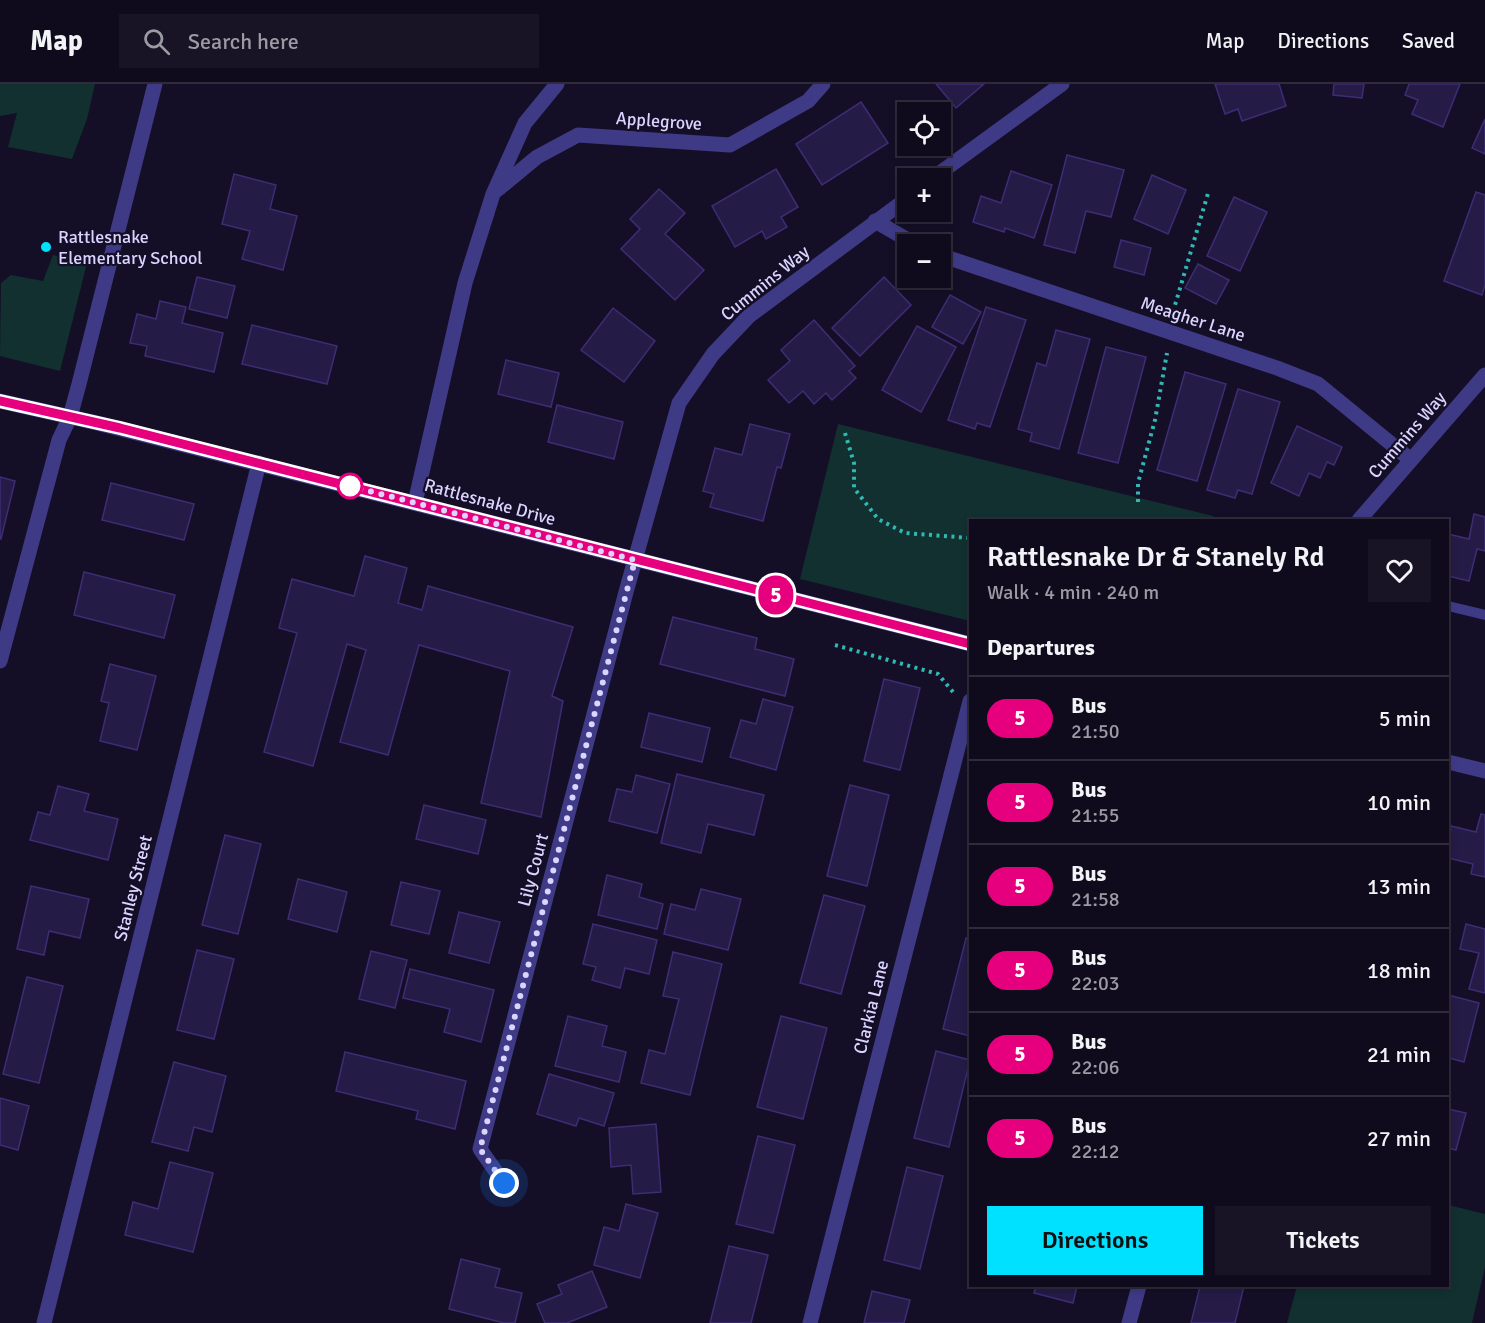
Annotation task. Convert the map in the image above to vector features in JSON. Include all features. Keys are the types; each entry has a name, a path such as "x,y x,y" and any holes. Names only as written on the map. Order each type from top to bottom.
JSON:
{"street":[{"path":"0,661 59,440 70,417 155,84"},
{"path":"415,503 465,283 493,194 525,123 557,84"},
{"name":"Applegrove","path":"493,194 537,157 578,135 730,145 808,101 823,84"},
{"path":"947,168 1062,84"},
{"name":"Cummins Way","path":"635,560 680,403 713,354 750,316 897,206"},
{"path":"875,221 898,234"},
{"name":"Meagher Lane","path":"951,259 1277,368 1318,384 1411,460"},
{"name":"Cummins Way","path":"1360,519 1485,375"},
{"name":"Rattlesnake Drive","path":"0,401 259,463 969,644"},
{"name":"Stanley Street","path":"44,1323 259,463"},
{"name":"Lily Court","path":"504,1183 480,1149 635,560"},
{"name":"Clarkia Lane","path":"810,1323 969,706"},
{"path":"1449,762 1485,771"},
{"path":"1129,1323 1139,1287"}],"lane":[{"path":"1449,606 1485,615"}],"path":[{"path":"1173,312 1209,190"},
{"path":"1138,502 1138,483 1155,420 1168,351"},
{"path":"845,433 854,463 854,488 878,519 905,533 969,538"},
{"path":"835,645 938,674 969,706"}],"green space":[{"path":"0,84 95,84 87,119 72,159 8,147 17,113 0,116"},
{"path":"53,255 87,263 60,371 0,356 1,283 11,275 43,281"},
{"path":"838,424 1213,516 1212,519 969,519 969,621 800,579"},
{"path":"1449,1205 1485,1214 1485,1267 1472,1323 1287,1323 1297,1287 1449,1287"}],"building":[{"path":"936,84 984,84 956,108"},
{"path":"1215,84 1279,84 1286,106 1242,121 1238,109 1225,114"},
{"path":"1334,84 1364,84 1362,98 1333,95"},
{"path":"1409,84 1460,84 1443,127 1412,114 1418,100 1405,95"},
{"path":"861,102 888,143 822,185 796,144"},
{"path":"1485,119 1485,154 1472,148"},
{"path":"1067,155 1124,170 1111,217 1086,211 1075,253 1044,245"},
{"path":"776,169 798,207 781,217 787,227 766,239 762,231 735,247 712,206"},
{"path":"1011,171 1052,185 1034,238 1005,228 1004,232 973,222 981,196 1001,203"},
{"path":"234,174 276,185 270,209 297,216 283,270 242,259 250,231 222,224"},
{"path":"1152,175 1186,190 1168,234 1134,219"},
{"path":"659,189 685,213 665,234 704,270 675,300 621,249 640,229 630,219"},
{"path":"1476,192 1485,195 1485,285 1482,295 1444,281"},
{"path":"1234,197 1267,212 1240,271 1207,256"},
{"path":"1121,240 1151,248 1144,275 1114,267"},
{"path":"1198,264 1229,280 1216,304 1185,288"},
{"path":"197,277 235,286 227,318 189,309"},
{"path":"884,277 911,305 860,356 832,328"},
{"path":"950,295 981,312 963,344 932,327"},
{"path":"160,301 186,307 182,323 223,333 214,372 145,356 147,346 130,343 137,314 156,319"},
{"path":"986,307 1026,320 990,427 977,423 975,429 948,420"},
{"path":"613,308 655,341 624,382 581,350"},
{"path":"814,320 855,366 849,371 856,378 832,400 826,393 814,404 803,391 789,403 768,380 790,361 781,350"},
{"path":"252,325 337,346 327,384 242,364"},
{"path":"917,326 956,347 921,412 882,390"},
{"path":"1056,330 1090,339 1059,449 1030,441 1032,433 1018,429 1037,363 1046,366"},
{"path":"1106,347 1146,357 1118,463 1078,453"},
{"path":"506,360 559,373 551,407 498,394"},
{"path":"1185,372 1226,384 1197,481 1157,470"},
{"path":"1238,389 1280,402 1252,494 1238,490 1235,498 1207,490"},
{"path":"557,405 623,422 614,459 548,442"},
{"path":"750,424 790,434 781,468 777,467 763,521 710,507 714,494 703,491 715,448 742,455"},
{"path":"1297,426 1342,447 1334,465 1327,462 1320,478 1309,473 1299,496 1271,483"},
{"path":"0,477 15,481 1,539 0,539"},
{"path":"111,483 194,504 184,540 102,520"},
{"path":"1474,514 1485,517 1485,551 1477,549 1469,581 1449,576 1449,534 1469,539"},
{"path":"365,556 407,568 398,603 422,610 428,586 573,627 552,696 563,701 541,817 481,803 510,671 419,645 388,755 340,742 366,650 347,644 313,766 264,752 297,633 279,628 292,579 354,596"},
{"path":"84,572 175,595 164,638 74,615"},
{"path":"673,617 757,638 755,649 794,659 785,696 660,664"},
{"path":"110,664 156,676 137,750 100,741 109,703 101,701"},
{"path":"884,679 920,688 900,770 864,761"},
{"path":"763,699 793,707 776,770 730,757 741,720 756,724"},
{"path":"649,713 710,728 702,762 641,747"},
{"path":"677,774 764,795 754,835 708,824 701,853 661,843"},
{"path":"636,775 670,784 657,833 609,821 617,789 632,792"},
{"path":"850,785 889,795 867,886 827,876"},
{"path":"58,786 89,794 84,811 118,819 108,860 30,840 38,812 50,815"},
{"path":"424,805 486,820 478,854 416,839"},
{"path":"1481,814 1485,815 1485,877 1471,874 1473,864 1449,858 1451,826 1476,832"},
{"path":"225,835 261,844 238,934 202,925"},
{"path":"607,875 642,884 639,897 663,904 657,929 598,915"},
{"path":"298,879 347,892 337,932 288,919"},
{"path":"401,882 440,891 429,934 391,925"},
{"path":"31,886 89,899 80,938 49,931 44,955 17,949"},
{"path":"701,889 741,899 728,950 664,934 671,904 695,910"},
{"path":"824,895 865,906 841,994 800,983"},
{"path":"459,912 500,922 489,963 449,953"},
{"path":"593,924 657,940 649,974 625,968 620,988 592,980 596,967 583,964"},
{"path":"1466,924 1485,929 1485,993 1469,989 1479,953 1460,949"},
{"path":"966,938 969,940 969,1036 943,1029"},
{"path":"197,950 234,959 214,1039 177,1030"},
{"path":"371,951 407,960 395,1008 359,999"},
{"path":"673,952 722,964 690,1095 641,1083 649,1050 665,1054 679,999 663,996"},
{"path":"410,969 494,990 481,1042 444,1032 450,1009 403,998"},
{"path":"27,977 63,986 39,1083 3,1074"},
{"path":"1449,995 1479,1003 1464,1062 1449,1058"},
{"path":"568,1016 607,1026 602,1046 626,1052 619,1082 555,1066"},
{"path":"781,1016 827,1028 803,1119 757,1107"},
{"path":"936,1051 969,1060 949,1147 914,1138"},
{"path":"345,1052 466,1081 455,1129 416,1119 418,1111 336,1091"},
{"path":"174,1062 226,1076 212,1132 194,1127 188,1151 152,1142"},
{"path":"549,1074 614,1093 604,1126 579,1118 576,1126 537,1114"},
{"path":"0,1098 29,1106 18,1150 0,1145"},
{"path":"1449,1109 1466,1113 1456,1150 1449,1148"},
{"path":"656,1124 661,1192 633,1194 631,1165 611,1167 609,1128"},
{"path":"758,1136 795,1145 773,1233 736,1224"},
{"path":"170,1162 213,1173 193,1252 125,1235 133,1202 158,1209"},
{"path":"907,1167 943,1176 920,1269 884,1260"},
{"path":"626,1204 658,1213 640,1278 594,1265 604,1227 619,1231"},
{"path":"729,1246 768,1255 751,1323 710,1323"},
{"path":"461,1259 500,1269 495,1287 522,1293 515,1323 504,1323 449,1309"},
{"path":"592,1271 607,1307 567,1323 545,1323 537,1304 562,1294 558,1285"},
{"path":"1036,1287 1077,1287 1073,1303 1034,1293"},
{"path":"1200,1287 1244,1287 1235,1323 1191,1323"},
{"path":"872,1291 910,1300 904,1323 864,1323"}],"bus line":[{"name":"5","path":"0,401 120,428 969,644"}],"place":[{"name":"Rattlesnake Elementary School","path":"46,247"}],"route":[{"path":"350,486 348,486 635,560 480,1149 504,1183"}]}
